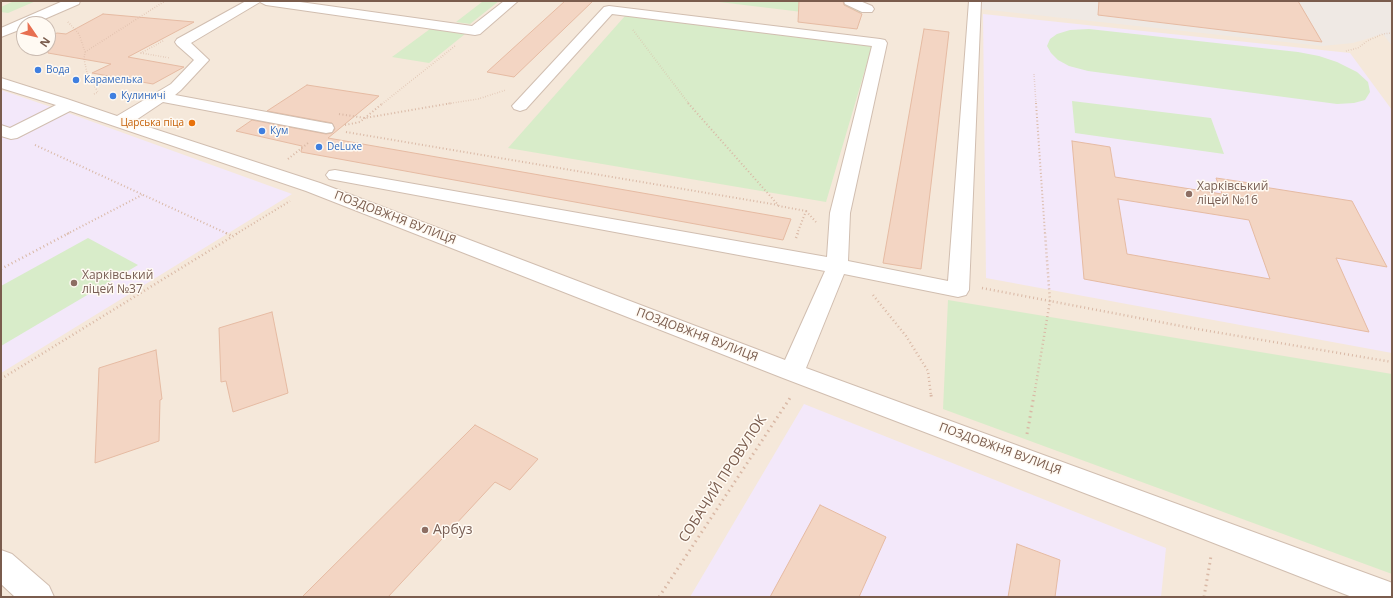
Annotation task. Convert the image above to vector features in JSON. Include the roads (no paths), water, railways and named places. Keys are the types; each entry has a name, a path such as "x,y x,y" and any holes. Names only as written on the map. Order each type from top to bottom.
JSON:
{"street":[{"path":"1,33 74,1"},
{"path":"117,122 176,87 202,60 182,42 255,1"},
{"path":"266,1 474,31 481,28 512,1"},
{"path":"850,1 866,9"},
{"path":"335,175 844,262 958,290 975,1"},
{"path":"520,106 610,10 880,42 840,213 844,262 792,372"},
{"name":"ПОЗДОВЖНЯ ВУЛИЦЯ","path":"1,83 313,187 792,372 1214,529 1390,597"},
{"path":"161,97 326,128"},
{"path":"6,132 69,105"},
{"path":"1,564 38,597"}],"place":[{"name":"Вода","path":"38,70"},
{"name":"Карамелька","path":"76,80"},
{"name":"Кулиничі","path":"113,96"},
{"name":"Царська піца","path":"192,123"},
{"name":"Кум","path":"262,131"},
{"name":"DeLuxe","path":"319,147"},
{"name":"Харківський ліцей №16","path":"1189,194"},
{"name":"Харківський ліцей №37","path":"74,283"},
{"name":"Арбуз","path":"425,530"}]}
